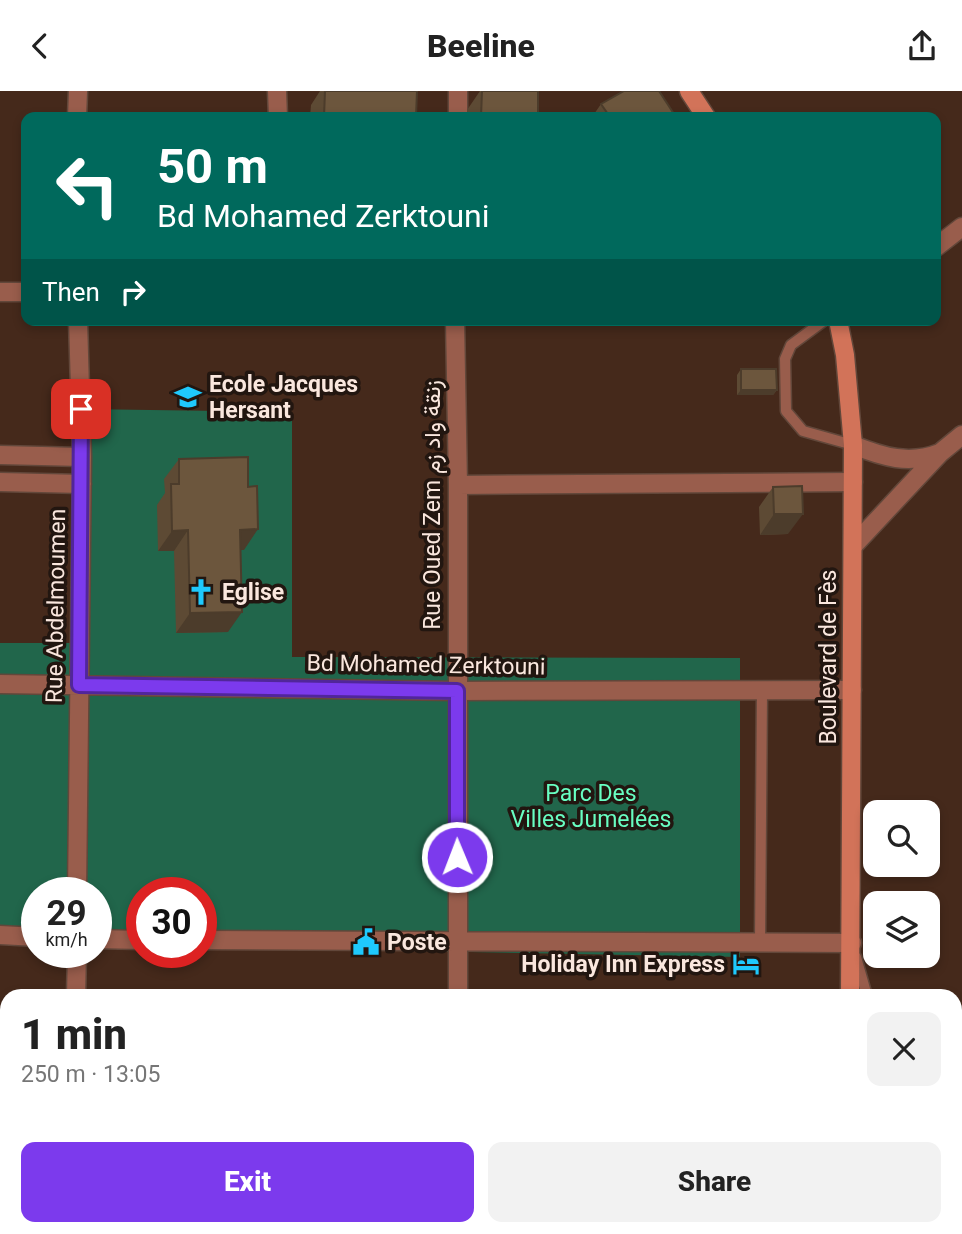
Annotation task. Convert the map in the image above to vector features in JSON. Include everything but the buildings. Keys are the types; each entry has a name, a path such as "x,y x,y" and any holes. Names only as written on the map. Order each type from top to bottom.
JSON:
{"street":[{"path":"78,91 78,112"},
{"path":"277,91 278,112"},
{"path":"458,91 458,112"},
{"path":"690,91 703,112"},
{"path":"941,243 962,227"},
{"path":"0,292 21,292"},
{"name":"Rue Abdelmoumen","path":"77,877 82,484 78,326"},
{"name":"Rue Oued Zem زنقة واد زم","path":"455,326 458,485 458,989"},
{"name":"Boulevard de Fès","path":"839,326 845,355 853,445 850,989"},
{"path":"853,547 940,453 962,435"},
{"path":"853,445 898,460 922,460 940,453"},
{"path":"0,455 82,457"},
{"path":"0,482 82,484"},
{"path":"458,485 853,482"},
{"name":"Bd Mohamed Zerktouni","path":"0,684 457,691 852,690"},
{"path":"0,935 21,936"},
{"path":"217,940 852,943"},
{"path":"76,989 77,968"}],"lane":[{"path":"817,326 791,345 785,359 786,411 803,431 853,445"},
{"path":"760,942 762,691"},
{"path":"852,943 865,989"}],"green space":[{"name":"Parc Des Villes Jumelées","path":"81,409 292,412 292,657 740,658 740,957 217,947 217,877 126,877 126,946 112,945 112,877 21,877 21,944 0,944 0,643 74,643"}],"place":[{"name":"Ecole Jacques Hersant","path":"188,397"},
{"name":"Eglise","path":"201,592"},
{"name":"Poste","path":"366,942"},
{"name":"Holiday Inn Express","path":"746,964"}],"route":[{"path":"81,409 79,685 457,691 457,857"}]}
